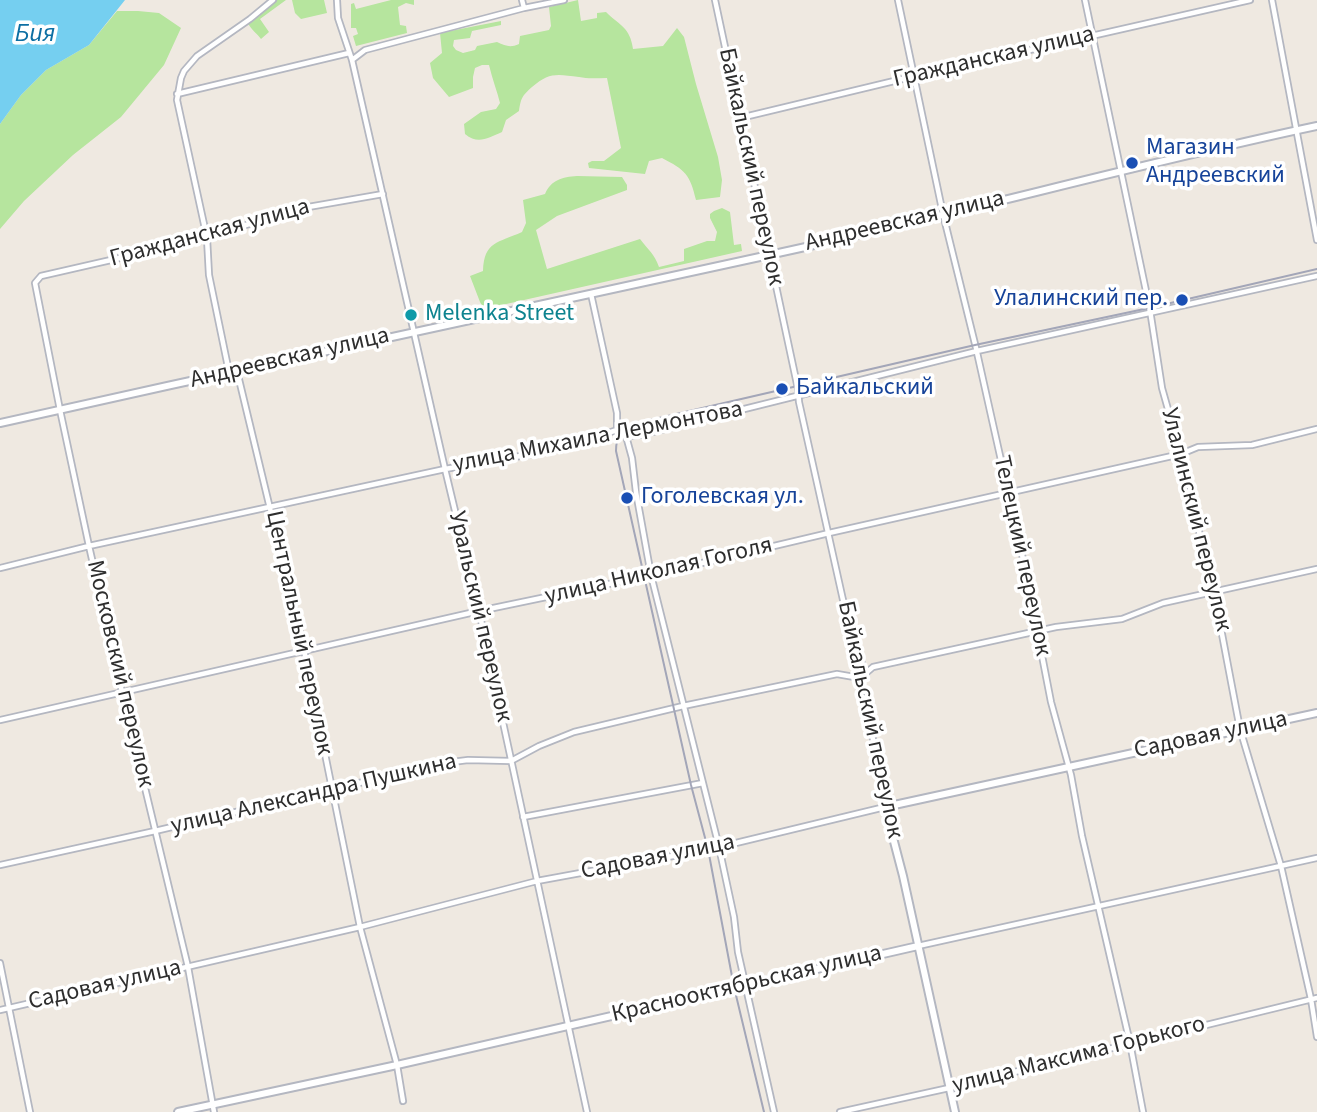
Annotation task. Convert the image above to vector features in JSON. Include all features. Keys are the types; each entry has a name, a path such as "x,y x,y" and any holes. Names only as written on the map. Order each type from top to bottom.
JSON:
{"main road":[{"name":"Андреевская улица","path":"0,423 770,255 1120,170 1317,126"},
{"name":"Садовая улица","path":"885,807 1317,713"},
{"name":"Байкальский переулок","path":"885,807 903,876 955,1112"},
{"name":"Краснооктябрьская улица","path":"178,1112 213,1108 918,946"}],"street":[{"path":"229,372 209,275 207,238 177,94 184,71 197,56 273,0"},
{"name":"Уральский переулок","path":"338,0 338,18 352,60 479,611 587,1112"},
{"path":"522,0 524,8"},
{"path":"352,60 365,50 564,0"},
{"name":"Байкальский переулок","path":"715,0 799,402 843,600 862,664 859,687 874,743 885,807"},
{"name":"Телецкий переулок","path":"898,0 943,214 1008,493 1051,702 1068,766 1130,1043 1143,1112"},
{"name":"Улалинский переулок","path":"1085,0 1150,313 1162,388 1195,505 1240,729 1281,866 1317,1037"},
{"name":"Гражданская улица","path":"740,118 1250,0"},
{"path":"1272,0 1317,240"},
{"path":"177,94 349,53"},
{"name":"Гражданская улица","path":"38,278 207,238 291,210 383,194"},
{"name":"улица Михаила Лермонтова","path":"0,568 89,546 445,469 555,450 617,430 626,436 640,435 976,351 1317,276"},
{"name":"Московский переулок","path":"38,278 35,285 60,410 122,692 188,967 213,1108"},
{"path":"591,293 617,413 617,430"},
{"name":"Центральный переулок","path":"237,370 304,650 360,928 397,1065 403,1101"},
{"name":"улица Николая Гоголя","path":"0,720 479,611 651,575 1181,454 1198,447 1252,445 1317,429"},
{"path":"626,436 651,575 719,846 734,917 738,952 774,1112"},
{"name":"улица Александра Пушкина","path":"0,865 456,761 511,761 574,732 683,706 837,674 860,678 873,667 1056,627 1122,619 1163,603 1317,569"},
{"path":"523,817 703,783"},
{"name":"Садовая улица","path":"0,1010 360,928 537,881 719,846 885,807"},
{"name":"Краснооктябрьская улица","path":"918,946 1317,858"},
{"path":"0,964 30,1112"},
{"name":"улица Максима Горького","path":"840,1112 1317,998"}],"green space":[{"path":"277,0 286,0 260,19 269,32 261,39 248,23"},
{"path":"292,0 324,0 327,13 301,19 295,13"},
{"path":"391,0 414,0 414,5 406,3 398,7 400,25 406,26 407,33 356,46 353,36 358,34 356,28 351,28 351,4 354,3 356,9"},
{"path":"578,0 581,21 597,18 597,13 606,12 627,31 633,49 663,46 677,28 684,37 718,157 722,180 720,197 696,200 685,174 662,158 649,161 645,174 589,168 588,163 604,161 621,148 607,78 549,76 526,93 521,100 519,111 506,120 502,132 479,140 465,134 464,124 481,112 496,109 500,103 489,65 475,68 473,88 449,97 433,78 430,63 442,53 440,33 501,21 501,25 472,31 470,38 454,40 453,46 463,53 475,50 477,46 497,42 513,46 519,44 520,36 549,30 549,7"},
{"path":"117,11 159,13 181,28 164,65 121,117 73,155 24,201 0,229 0,124 21,95 46,70 89,45"},
{"path":"577,176 622,177 627,190 557,216 536,230 547,269 640,239 659,267 684,261 684,249 715,241 717,232 710,214 722,208 730,212 734,245 741,244 742,251 484,309 470,276 483,271 489,248 522,232 526,223 523,200 545,194 550,185 558,180"}],"water":[{"name":"Бия","path":"0,0 125,0 89,45 46,70 21,95 0,124"}],"tram line":[{"path":"764,1112 734,987 708,849 691,785 616,451 620,434 633,424 1317,269"}],"place":[{"name":"Магазин Андреевский","path":"1132,163"},
{"name":"Улалинский пер.","path":"1182,300"},
{"name":"Melenka Street","path":"411,315"},
{"name":"Байкальский","path":"782,389"},
{"name":"Гоголевская ул.","path":"627,498"}]}
